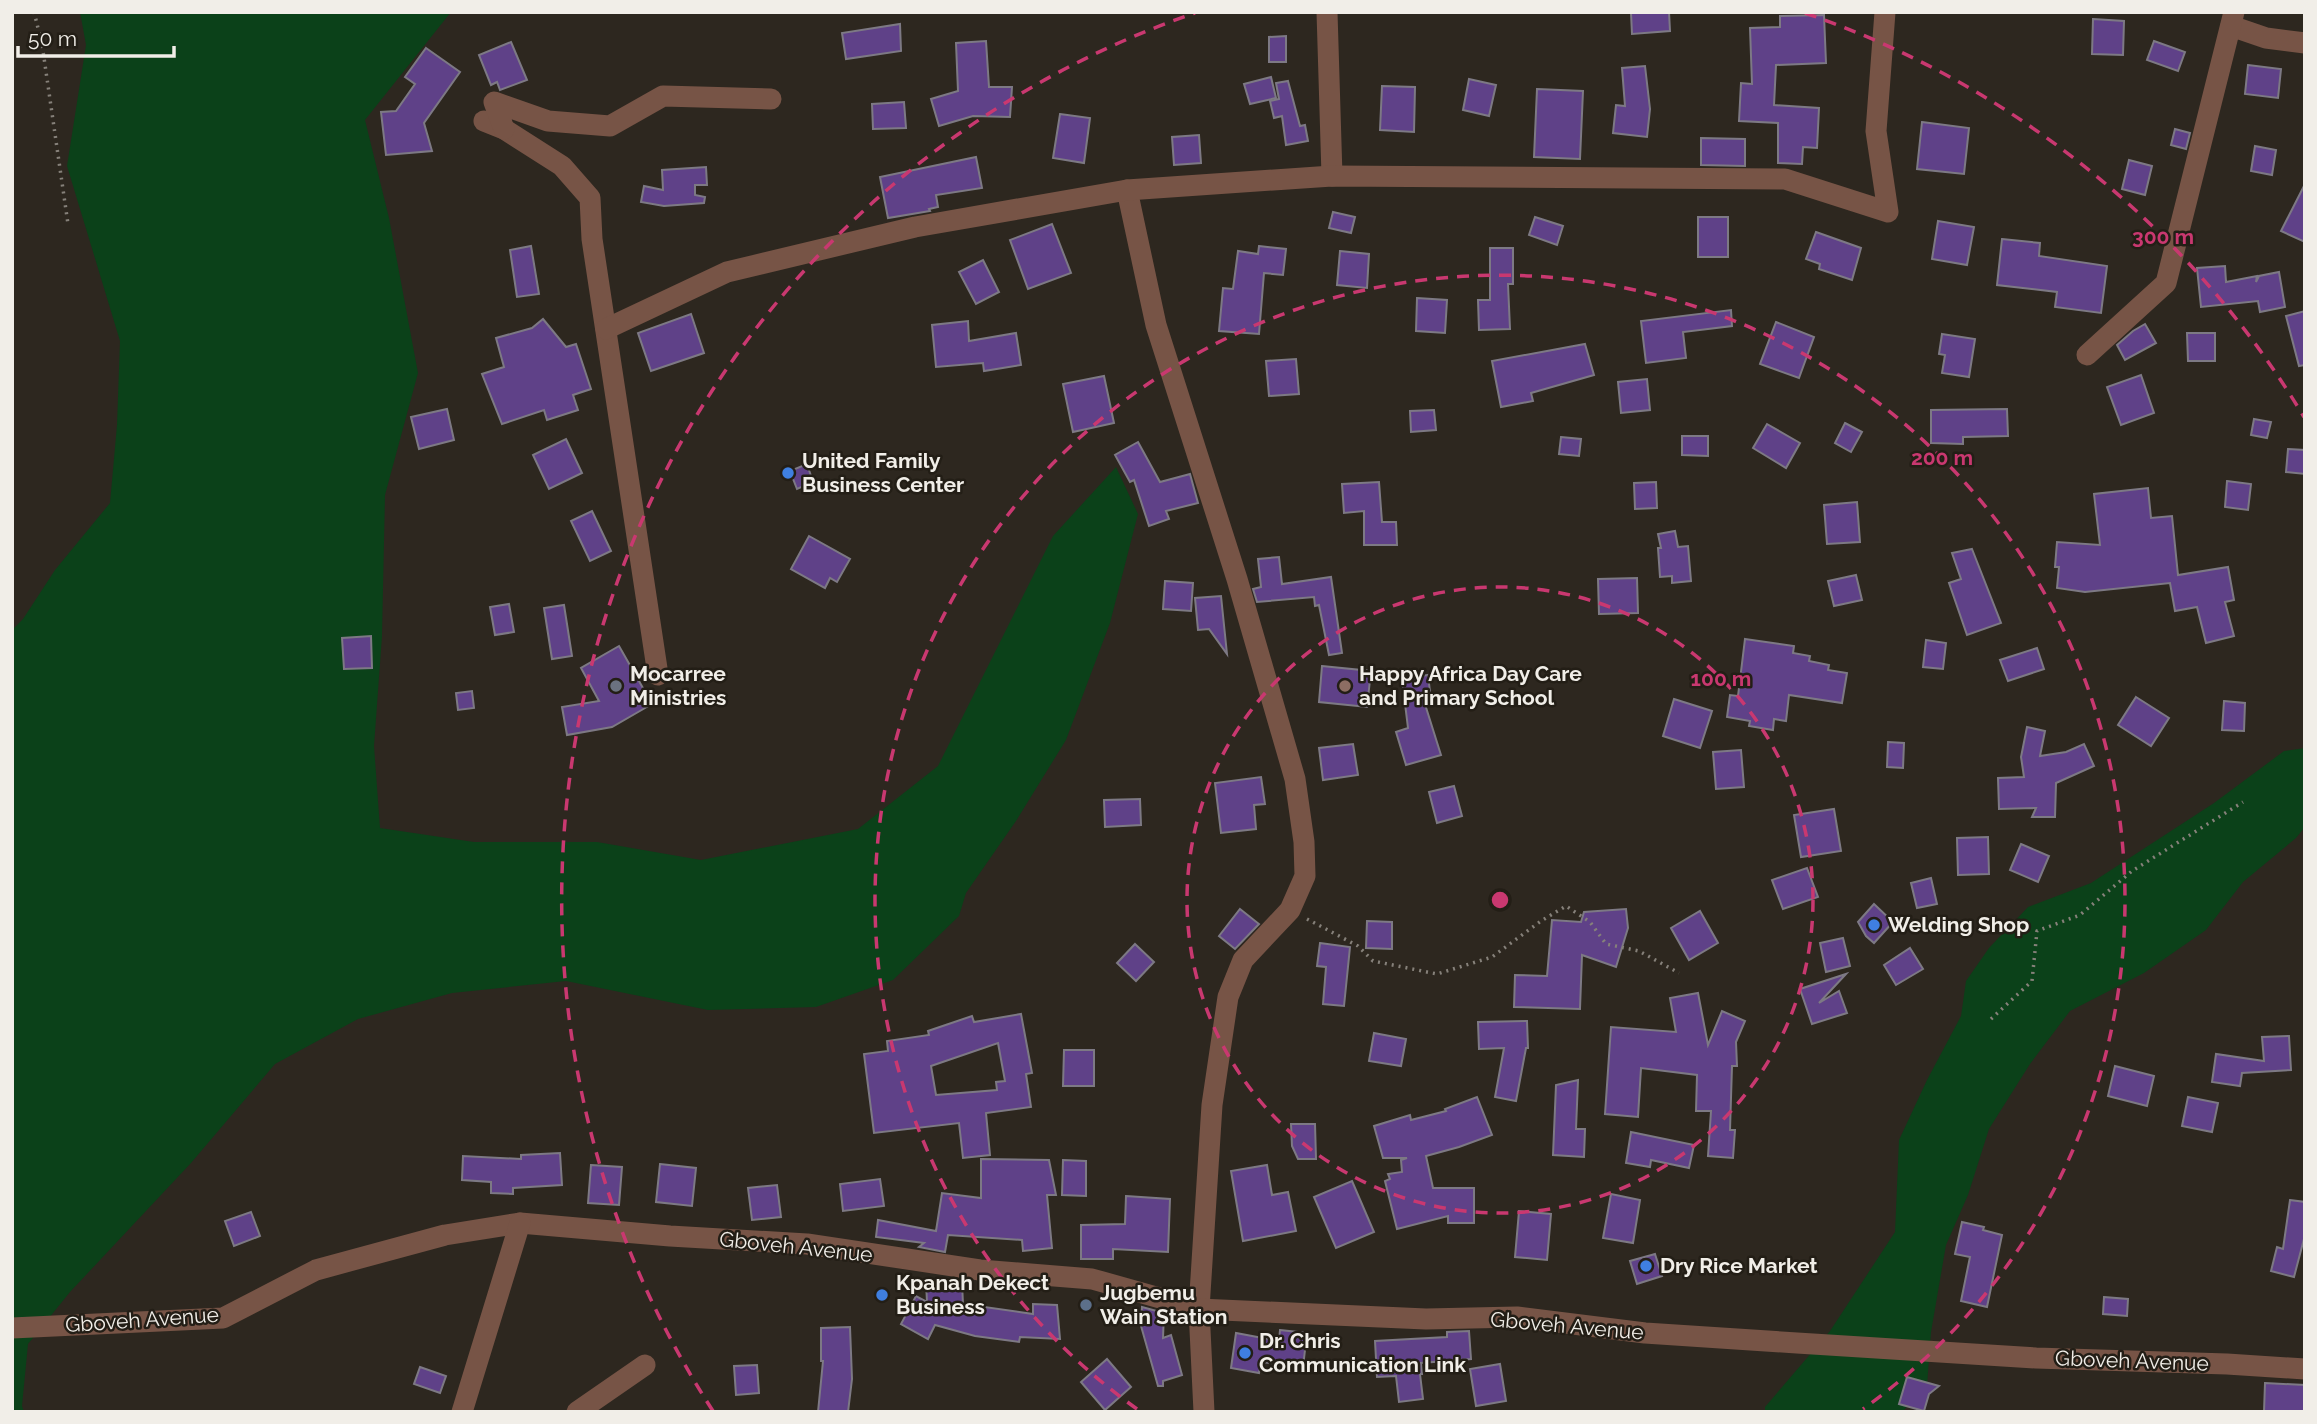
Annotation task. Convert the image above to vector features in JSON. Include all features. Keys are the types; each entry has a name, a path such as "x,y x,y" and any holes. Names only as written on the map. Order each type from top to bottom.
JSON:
{"street":[{"path":"1327,12 1332,176"},
{"path":"606,329 727,272 915,227 1127,190 1332,176 1785,178 1888,212 1875,131 1885,12"},
{"path":"2087,355 2166,283 2232,19 2266,38 2305,43"},
{"path":"658,675 592,239 590,198 562,166 494,125 494,102 548,121 610,126 663,96 771,99"},
{"path":"1127,190 1156,325 1237,579 1295,779 1304,842 1305,876 1290,910 1243,960 1228,997 1212,1105 1199,1309 1204,1412"},
{"path":"462,1412 520,1223"},
{"name":"Gboveh Avenue","path":"12,1328 223,1318 316,1270 445,1235 520,1223 807,1244 980,1270 1092,1279 1199,1309 1426,1319 1517,1317 1645,1333 2036,1358 2305,1369"},
{"path":"577,1412 645,1365"}],"path":[{"path":"34,12 42,44 68,224"},
{"path":"1991,1019 2032,981 2037,932 2080,915 2132,871 2243,802"},
{"path":"1290,910 1358,947 1373,961 1437,974 1492,957 1566,906 1590,922 1606,944 1639,951 1679,973"}],"green space":[{"path":"80,12 451,12 365,120 389,218 418,373 385,495 382,636 374,746 380,828 474,842 597,842 701,860 858,829 938,766 1053,536 1116,467 1138,514 1110,623 1066,740 1016,821 966,893 959,916 893,980 816,1007 708,1010 566,981 452,993 358,1019 275,1064 191,1163 70,1292 28,1344 22,1406 24,1412 12,1412 12,630 23,619 55,570 110,503 117,425 120,341 67,166 86,45"},
{"path":"2305,748 2305,827 2296,838 2243,882 2206,930 2144,973 2070,1011 2030,1064 1989,1129 1968,1195 1946,1245 1931,1332 1927,1386 1902,1412 1765,1412 1765,1407 1830,1331 1895,1232 1899,1140 1961,1016 1966,981 1989,948 2028,907 2091,883 2214,803 2284,751"}],"building":[{"path":"1669,12 1670,31 1632,34 1631,13"},
{"path":"1824,15 1826,63 1776,65 1774,105 1819,108 1817,148 1803,147 1802,164 1778,163 1778,123 1739,121 1741,83 1752,84 1750,28 1780,27 1780,16"},
{"path":"2093,19 2124,21 2123,55 2092,54"},
{"path":"900,24 901,51 846,59 842,33"},
{"path":"1286,36 1286,62 1269,62 1269,37"},
{"path":"986,41 989,87 1012,87 1010,117 973,116 939,126 931,99 958,91 956,43"},
{"path":"2154,41 2185,52 2178,71 2147,60"},
{"path":"511,42 527,80 500,90 497,82 491,85 479,55"},
{"path":"426,48 460,72 424,123 432,151 386,155 381,112 396,111 415,84 405,77"},
{"path":"2248,65 2281,69 2278,98 2245,94"},
{"path":"1645,66 1650,109 1647,137 1613,133 1616,105 1625,106 1622,68"},
{"path":"1271,77 1276,98 1250,104 1244,84"},
{"path":"1469,79 1496,85 1489,116 1463,110"},
{"path":"1288,81 1300,126 1305,125 1308,141 1286,145 1282,116 1274,118 1270,101 1279,99 1276,83"},
{"path":"1382,86 1415,87 1414,132 1380,130"},
{"path":"1537,89 1583,91 1580,159 1534,157"},
{"path":"904,102 906,128 873,129 872,104"},
{"path":"1060,114 1090,118 1084,163 1053,158"},
{"path":"1922,122 1969,128 1964,174 1917,169"},
{"path":"2175,129 2190,133 2186,149 2171,145"},
{"path":"1199,135 1201,163 1174,165 1172,137"},
{"path":"1701,138 1745,139 1745,166 1701,165"},
{"path":"2255,146 2276,150 2272,175 2251,171"},
{"path":"976,157 982,188 936,195 938,207 929,209 930,211 888,218 880,177"},
{"path":"2129,160 2152,166 2145,195 2122,189"},
{"path":"706,167 707,185 695,185 695,195 705,197 704,203 664,206 641,202 644,186 663,190 662,170"},
{"path":"2305,184 2305,242 2281,231"},
{"path":"1333,212 1355,217 1351,233 1329,228"},
{"path":"1535,217 1563,226 1557,245 1529,235"},
{"path":"1698,217 1728,217 1728,257 1698,257"},
{"path":"1938,221 1974,227 1967,265 1932,259"},
{"path":"1052,224 1071,273 1028,289 1010,240"},
{"path":"1816,232 1861,248 1852,280 1819,269 1820,264 1806,259"},
{"path":"2002,239 2040,243 2039,256 2107,266 2101,313 2055,307 2057,292 1997,285"},
{"path":"531,246 539,294 517,297 510,250"},
{"path":"1259,246 1286,249 1283,275 1264,273 1259,334 1219,331 1223,288 1233,289 1238,251 1258,254"},
{"path":"1490,248 1513,248 1513,284 1508,284 1510,329 1479,330 1478,300 1490,300"},
{"path":"1340,251 1369,254 1367,288 1337,285"},
{"path":"983,260 999,292 976,304 959,272"},
{"path":"2225,266 2226,282 2257,276 2256,282 2259,276 2279,272 2285,307 2260,312 2258,301 2201,307 2197,268"},
{"path":"1417,298 1447,300 1445,333 1416,331"},
{"path":"1731,310 1732,326 1683,332 1686,358 1646,363 1641,321"},
{"path":"2305,311 2305,365 2299,366 2286,316"},
{"path":"691,314 704,353 651,371 638,333"},
{"path":"543,319 566,347 576,344 591,389 573,395 578,410 547,420 544,410 502,424 482,374 504,367 496,338 532,328"},
{"path":"968,321 969,341 1016,333 1021,365 984,371 983,363 936,367 932,325"},
{"path":"1776,322 1814,337 1799,378 1760,364"},
{"path":"2145,324 2156,343 2125,360 2117,345"},
{"path":"2187,333 2215,333 2215,361 2188,361"},
{"path":"1942,334 1975,339 1969,377 1942,373 1945,355 1939,354"},
{"path":"1585,344 1594,375 1531,393 1533,401 1501,407 1492,361"},
{"path":"1296,359 1299,394 1269,396 1266,361"},
{"path":"2141,375 2154,413 2121,425 2107,387"},
{"path":"1104,376 1114,423 1073,432 1063,384"},
{"path":"1647,379 1650,410 1621,413 1618,382"},
{"path":"447,409 454,440 419,449 411,417"},
{"path":"2007,409 2008,436 1963,437 1963,444 1931,443 1931,410"},
{"path":"1434,410 1436,430 1411,432 1410,411"},
{"path":"2254,419 2271,422 2267,438 2251,435"},
{"path":"1845,423 1862,432 1851,452 1835,443"},
{"path":"1767,424 1800,443 1786,468 1753,448"},
{"path":"1682,436 1708,436 1708,456 1682,455"},
{"path":"1561,437 1581,439 1579,456 1559,454"},
{"path":"566,439 582,473 549,489 533,455"},
{"path":"1138,442 1160,482 1190,474 1198,503 1166,511 1169,519 1149,526 1134,480 1130,482 1115,455"},
{"path":"2288,449 2305,450 2305,474 2286,472"},
{"path":"807,464 813,482 797,489 790,471"},
{"path":"2227,481 2251,484 2248,510 2225,507"},
{"path":"1379,482 1382,522 1396,522 1397,545 1364,545 1364,511 1344,513 1342,484"},
{"path":"1656,482 1657,508 1635,509 1634,483"},
{"path":"2148,488 2151,518 2172,516 2178,575 2228,567 2234,600 2225,602 2234,636 2206,643 2197,607 2175,611 2170,583 2085,592 2057,588 2057,542 2100,545 2094,494"},
{"path":"1857,502 1860,542 1827,544 1824,505"},
{"path":"592,511 611,551 590,561 571,521"},
{"path":"1675,531 1678,547 1688,546 1691,581 1672,583 1672,576 1660,577 1658,548 1661,548 1658,534"},
{"path":"809,536 850,559 837,582 830,578 825,588 791,569"},
{"path":"1972,549 2001,623 1967,635 1949,583 1961,579 1952,553"},
{"path":"1279,557 1282,584 1331,577 1342,653 1329,655 1319,605 1315,606 1314,597 1257,602 1253,589 1261,587 1258,559"},
{"path":"1856,575 1862,600 1834,606 1828,581"},
{"path":"1637,578 1638,613 1599,614 1598,579"},
{"path":"1165,581 1193,583 1191,611 1163,609"},
{"path":"1221,596 1227,654 1209,629 1198,630 1195,598"},
{"path":"509,604 514,632 495,635 490,607"},
{"path":"564,605 572,656 552,659 544,608"},
{"path":"371,636 372,668 344,669 342,638"},
{"path":"1745,639 1794,646 1793,653 1810,656 1809,661 1829,665 1828,670 1847,673 1842,703 1789,695 1786,721 1774,719 1773,730 1749,726 1750,721 1727,717 1730,695 1738,696"},
{"path":"1926,640 1946,643 1943,669 1923,667"},
{"name":"Mocarree Ministries","path":"619,646 652,704 612,727 567,735 562,707 599,701 581,668"},
{"path":"2037,648 2044,669 2008,681 2000,660"},
{"name":"Happy Africa Day Care and Primary School","path":"1322,666 1371,671 1367,707 1319,702"},
{"path":"1428,675 1431,700 1424,701 1441,755 1406,765 1396,732 1408,728 1402,679"},
{"path":"472,691 474,708 458,710 456,693"},
{"path":"2136,697 2169,718 2151,746 2118,725"},
{"path":"1674,699 1712,711 1700,748 1663,736"},
{"path":"2224,701 2245,703 2244,731 2222,730"},
{"path":"2027,727 2045,731 2040,756 2066,752 2084,744 2094,766 2056,783 2055,817 2032,817 2036,808 1999,809 1998,778 2024,777 2021,757"},
{"path":"1888,742 1904,743 1903,768 1887,767"},
{"path":"1353,744 1358,775 1323,780 1319,748"},
{"path":"1741,750 1744,787 1716,789 1713,752"},
{"path":"1261,777 1265,804 1254,805 1256,829 1221,833 1215,783"},
{"path":"1454,786 1462,816 1437,823 1429,792"},
{"path":"1140,799 1141,825 1105,827 1104,800"},
{"path":"1834,809 1841,851 1801,857 1794,815"},
{"path":"1988,837 1989,874 1958,875 1957,838"},
{"path":"2021,844 2049,856 2038,882 2010,870"},
{"path":"1807,868 1818,897 1783,909 1772,880"},
{"path":"1931,878 1937,904 1917,908 1911,883"},
{"path":"1874,904 1893,922 1874,943 1866,936 1858,922"},
{"path":"1240,909 1259,924 1235,949 1219,936"},
{"path":"1626,909 1628,928 1616,967 1582,955 1580,1009 1514,1007 1515,975 1547,976 1552,920 1581,922 1584,912"},
{"path":"1700,911 1718,943 1689,960 1671,928"},
{"path":"1367,921 1392,922 1392,949 1366,948"},
{"path":"1843,938 1850,966 1826,972 1820,943"},
{"path":"1320,943 1350,947 1344,1006 1323,1004 1326,967 1317,966"},
{"path":"1135,944 1154,962 1136,981 1117,963"},
{"path":"1910,948 1923,969 1896,985 1884,965"},
{"path":"1846,974 1819,1003 1839,991 1847,1013 1812,1024 1800,989"},
{"path":"1698,993 1708,1045 1722,1011 1745,1021 1736,1042 1737,1066 1732,1066 1730,1130 1735,1130 1733,1158 1708,1156 1711,1111 1696,1111 1697,1075 1641,1068 1638,1117 1605,1114 1611,1027 1676,1032 1670,998"},
{"path":"1021,1014 1032,1073 1026,1074 1031,1107 986,1113 990,1155 963,1158 959,1123 874,1133 864,1054 888,1051 887,1041 929,1035 928,1031 972,1016 974,1022","holes":["998,1043 1005,1081 996,1082 997,1090 936,1095 931,1066"]},
{"path":"1527,1021 1528,1048 1516,1101 1495,1097 1504,1048 1479,1049 1478,1022"},
{"path":"1374,1033 1406,1039 1401,1066 1369,1061"},
{"path":"2289,1036 2291,1070 2242,1073 2240,1086 2212,1082 2216,1054 2264,1061 2262,1037"},
{"path":"1064,1050 1094,1050 1094,1086 1063,1086"},
{"path":"2115,1066 2154,1076 2147,1106 2108,1096"},
{"path":"1578,1080 1576,1129 1585,1129 1584,1157 1553,1155 1556,1085"},
{"path":"1477,1097 1492,1135 1426,1156 1433,1188 1474,1188 1474,1223 1448,1223 1448,1216 1397,1229 1385,1181 1390,1179 1388,1174 1402,1172 1401,1160 1407,1158 1383,1158 1374,1126 1410,1115 1411,1120 1446,1111 1445,1109"},
{"path":"2188,1097 2218,1103 2212,1132 2182,1126"},
{"path":"1291,1124 1315,1124 1316,1159 1298,1159 1292,1146"},
{"path":"1631,1132 1694,1145 1689,1168 1651,1160 1650,1167 1626,1163"},
{"path":"560,1153 562,1185 513,1188 513,1194 491,1193 491,1182 462,1180 463,1156 521,1159 521,1155"},
{"path":"981,1159 1049,1160 1056,1195 1047,1195 1052,1248 1023,1251 1022,1240 948,1235 945,1252 919,1247 924,1243 876,1237 878,1220 936,1231 942,1193 981,1198"},
{"path":"1063,1160 1086,1161 1086,1196 1062,1195"},
{"path":"660,1164 696,1168 692,1206 656,1202"},
{"path":"591,1165 622,1167 619,1205 588,1203"},
{"path":"1267,1165 1272,1195 1288,1192 1296,1231 1243,1241 1231,1171"},
{"path":"880,1179 884,1206 843,1211 840,1184"},
{"path":"1352,1181 1374,1232 1336,1248 1314,1197"},
{"path":"777,1185 781,1217 752,1220 748,1188"},
{"path":"1611,1194 1640,1200 1633,1243 1603,1238"},
{"path":"1126,1196 1170,1199 1168,1252 1113,1249 1113,1259 1081,1259 1081,1225 1125,1224"},
{"path":"2290,1200 2305,1202 2305,1235 2294,1277 2271,1271 2277,1247 2283,1249"},
{"path":"1519,1211 1551,1214 1547,1260 1515,1257"},
{"path":"251,1212 260,1236 234,1246 225,1221"},
{"path":"1962,1222 2002,1235 1987,1307 1961,1301 1970,1257 1955,1254"},
{"path":"1655,1254 1662,1276 1637,1284 1630,1261"},
{"path":"946,1281 946,1284 962,1283 963,1304 1033,1314 1033,1304 1057,1305 1060,1339 1020,1337 1019,1342 975,1336 935,1325 928,1339 901,1324 916,1296 927,1302 926,1282"},
{"path":"2104,1297 2128,1299 2127,1316 2103,1314"},
{"path":"1142,1307 1164,1313 1163,1338 1171,1335 1182,1375 1163,1381 1163,1386 1158,1386 1141,1326"},
{"path":"850,1327 852,1379 848,1412 818,1412 823,1361 821,1328"},
{"path":"1280,1330 1307,1333 1303,1367 1261,1362 1259,1373 1231,1368 1236,1333 1279,1341"},
{"path":"1469,1331 1471,1359 1421,1363 1423,1399 1399,1402 1396,1376 1377,1377 1375,1341 1447,1337 1447,1332"},
{"path":"1107,1359 1131,1387 1105,1410 1081,1382"},
{"path":"1500,1364 1506,1401 1476,1406 1470,1369"},
{"path":"757,1365 759,1393 736,1395 734,1366"},
{"path":"420,1367 446,1376 440,1393 414,1384"},
{"path":"1907,1377 1939,1386 1929,1394 1924,1411 1899,1404"},
{"path":"2265,1383 2305,1385 2305,1412 2264,1412"}],"place":[{"name":"United Family Business Center","path":"788,473"},
{"name":"Mocarree Ministries","path":"616,686"},
{"name":"Happy Africa Day Care and Primary School","path":"1345,686"},
{"name":"Welding Shop","path":"1874,925"},
{"name":"Dry Rice Market","path":"1646,1266"},
{"name":"Kpanah Dekect Business","path":"882,1295"},
{"name":"Jugbemu Wain Station","path":"1086,1305"},
{"name":"Dr. Chris Communication Link","path":"1245,1353"}]}
